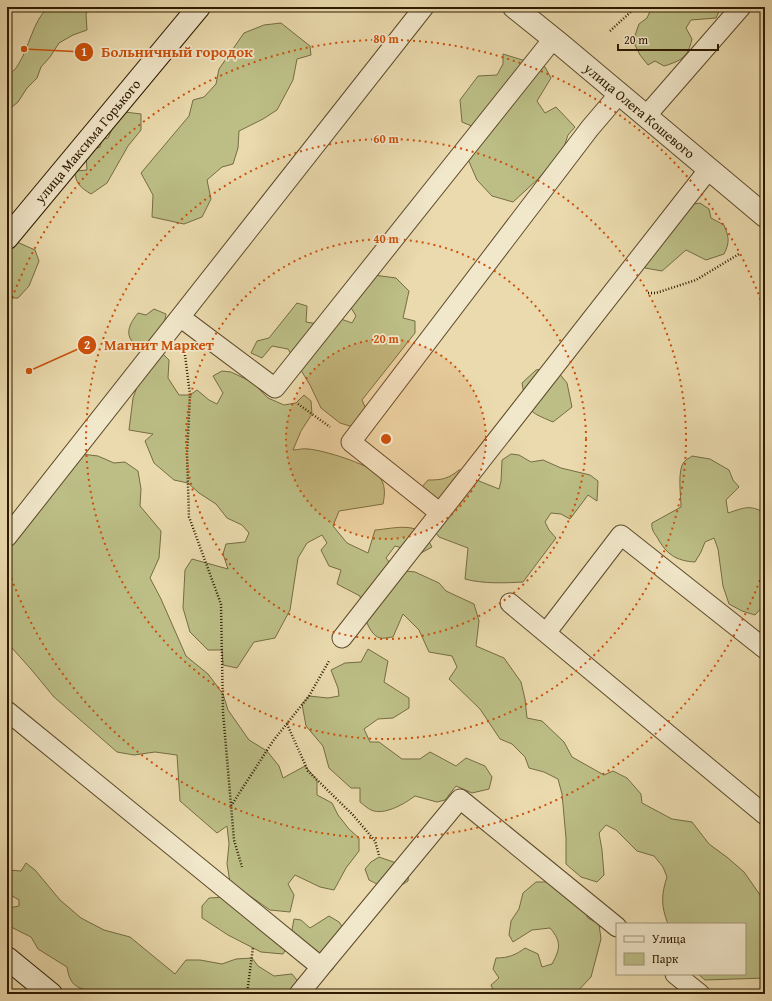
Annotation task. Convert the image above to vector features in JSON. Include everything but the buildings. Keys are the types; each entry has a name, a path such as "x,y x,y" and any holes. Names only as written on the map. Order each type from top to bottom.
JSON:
{"main road":[{"name":"улица Максима Горького","path":"7,238 199,7"},
{"name":"улица Олега Кошевого","path":"514,7 765,216"},
{"path":"7,958 51,994"}],"lane":[{"path":"7,537 424,7"},
{"path":"646,116 741,7"},
{"path":"180,317 275,388 554,39"},
{"path":"440,513 351,442 590,128 619,94"},
{"path":"342,638 709,169"},
{"path":"546,633 621,535 765,649"},
{"path":"510,603 765,815"},
{"path":"7,711 321,967"},
{"path":"300,994 460,799 616,926"},
{"path":"676,975 700,994"}],"path":[{"path":"610,31 636,7"},
{"path":"611,295 656,293 696,280 739,254"},
{"path":"180,317 190,395 187,454 189,517 221,604 223,712 234,840 243,868"},
{"path":"275,388 351,442"},
{"path":"231,806 273,741 309,696 342,638"},
{"path":"287,724 308,771 353,815 376,841 386,889"},
{"path":"247,994 258,916"}],"green space":[{"path":"48,7 90,7 86,14 87,30 73,35 59,43 41,67 37,78 27,88 18,102 7,111 7,77 18,65 26,50 38,20"},
{"path":"652,7 721,7 716,18 691,20 686,28 692,39 686,54 679,60 664,66 655,61 648,65 640,55 633,41 639,24 647,18"},
{"path":"281,23 310,46 311,55 297,59 293,80 277,110 239,131 238,148 233,164 222,167 207,180 211,199 202,217 184,224 152,217 153,195 141,173 189,116 193,100 204,97 216,84 219,69 244,33 264,25"},
{"path":"503,54 545,67 551,78 537,101 545,113 556,107 575,127 568,135 563,150 538,179 513,202 492,196 477,180 467,157 481,130 462,122 460,100 478,76 497,75 503,64"},
{"path":"125,112 141,114 141,130 128,146 107,183 91,194 79,185 76,179 75,171 87,170 86,156 94,149 100,147 102,139 108,138 115,118"},
{"path":"700,203 709,209 711,218 724,225 728,240 724,254 706,260 686,250 662,271 645,268 640,258 657,221 669,204 681,206"},
{"path":"17,242 35,250 39,261 29,286 18,298 7,298 7,246"},
{"path":"374,275 396,278 409,291 403,318 415,321 415,333 362,400 366,409 353,427 340,423 321,408 310,385 288,349 272,346 262,358 251,353 257,341 269,338 297,303 307,306 306,322 325,325 341,319 352,323 356,316 350,306"},
{"path":"154,309 166,314 163,326 154,339 139,348 134,344 129,336 131,323 138,313 146,315"},
{"path":"156,347 169,360 168,378 179,395 190,395 197,390 209,400 217,404 223,393 213,376 222,371 231,372 252,382 268,398 284,405 296,403 304,395 311,401 312,414 301,431 293,450 315,450 356,462 378,475 384,485 383,504 339,511 333,526 347,543 368,553 375,530 406,527 418,530 427,537 432,547 421,553 395,546 386,558 395,570 415,572 439,583 446,591 474,604 479,621 476,646 504,658 521,682 527,718 542,721 564,742 572,757 604,775 613,771 627,778 641,794 642,803 672,819 692,822 709,844 744,872 765,902 765,978 705,980 699,975 746,975 746,923 668,923 663,906 663,895 667,877 663,867 654,856 637,851 616,830 606,825 599,833 604,875 597,882 581,877 566,864 566,838 562,794 558,779 544,772 529,768 525,757 512,744 500,739 480,709 449,679 457,667 452,656 429,652 419,630 403,614 393,637 380,638 375,636 368,626 360,596 337,584 341,570 329,566 321,550 327,543 322,535 307,543 298,558 290,610 275,638 254,642 237,668 223,665 222,650 208,650 190,632 183,608 185,570 192,559 228,569 223,554 226,544 245,542 249,533 242,525 227,518 216,504 199,493 188,483 174,480 154,463 145,441 153,434 129,430 133,398 141,376"},
{"path":"554,367 567,383 572,407 553,422 538,415 530,409 525,399 522,383 536,370"},
{"path":"73,453 98,456 114,463 125,462 138,471 141,489 140,506 161,531 159,558 150,578 186,656 208,674 223,694 228,710 249,740 267,751 279,766 283,778 305,766 317,780 317,795 332,803 338,815 349,829 359,838 359,851 346,868 334,890 320,887 295,875 288,884 294,895 290,912 270,910 230,882 227,864 229,844 227,826 217,833 180,801 177,755 155,752 134,755 117,752 54,697 7,641 7,532"},
{"path":"511,454 519,455 531,462 543,460 561,468 590,475 598,481 597,501 588,495 570,519 561,514 551,513 545,522 549,530 556,538 523,582 501,583 472,581 465,579 468,548 439,537 430,525 421,488 428,480 445,478 459,470 473,471 479,481 499,489 502,460"},
{"path":"692,456 710,459 729,470 733,480 739,487 726,500 728,513 743,508 755,508 765,513 765,604 755,615 742,611 729,604 723,586 718,549 714,538 705,542 695,562 682,560 672,556 660,543 653,531 652,523 681,507 680,483 682,466 686,460"},
{"path":"368,649 388,661 384,682 409,698 409,708 393,718 378,719 364,729 370,742 379,742 402,759 420,759 430,752 456,766 466,758 485,766 492,777 489,789 472,793 456,786 445,800 437,802 415,796 390,810 379,812 368,809 360,802 360,788 351,788 329,768 323,746 306,726 302,704 309,696 328,698 339,696 338,688 331,670 345,663 361,662"},
{"path":"379,857 405,866 409,872 408,881 397,887 388,888 369,880 365,869 371,862"},
{"path":"26,863 35,870 60,900 81,918 104,930 130,937 175,974 186,960 200,960 222,964 236,959 252,958 258,966 274,976 292,974 304,989 305,994 96,994 95,991 79,988 72,982 67,967 38,949 31,937 7,925 7,905 9,908 19,906 19,900 7,893 7,871 21,871"},
{"path":"558,879 580,903 588,918 599,924 601,939 591,977 575,994 495,994 491,985 499,978 493,969 496,958 512,956 525,948 538,954 542,967 552,964 557,954 558,942 550,928 532,930 513,942 509,935 511,921 519,909 523,893 536,882 545,882"},
{"path":"225,897 246,915 256,927 272,936 290,942 283,954 261,952 228,935 202,918 202,906 209,898"},
{"path":"329,916 339,922 348,935 345,950 332,970 313,977 292,930 294,919 301,920 310,928"}],"place":[{"name":"Больничный городок","path":"24,49"},
{"name":"Магнит Маркет","path":"29,371"}]}
